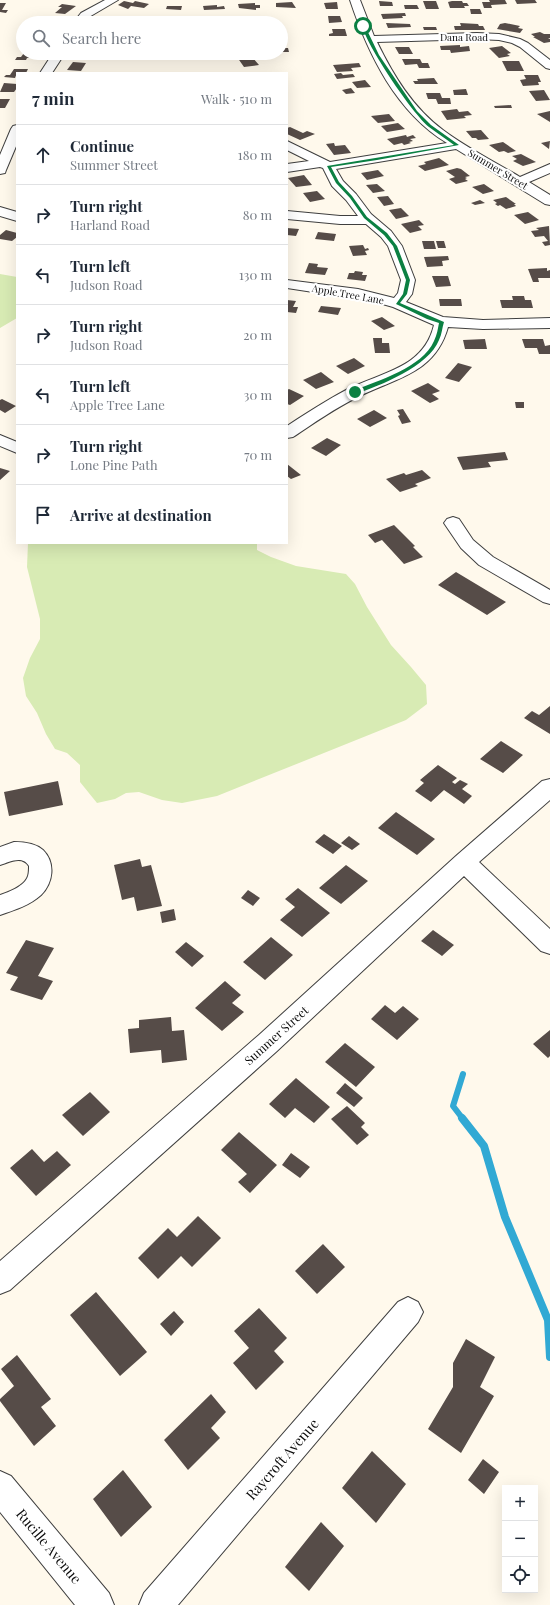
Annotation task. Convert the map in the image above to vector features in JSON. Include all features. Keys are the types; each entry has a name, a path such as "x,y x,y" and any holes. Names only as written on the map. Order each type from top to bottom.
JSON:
{"street":[{"path":"84,16 113,0"},
{"name":"Summer Street","path":"355,0 369,39 391,76 416,112 430,126 458,145 550,201"},
{"name":"Dana Road","path":"369,39 478,36 499,37 516,41 524,45 550,66"},
{"path":"47,72 54,60"},
{"path":"0,170 16,131"},
{"path":"288,145 326,164 337,183 351,197 366,217 371,220 395,246 408,280 405,294 398,303"},
{"path":"288,168 377,159 458,145"},
{"path":"519,182 550,168"},
{"path":"0,211 16,217"},
{"path":"288,215 340,220 371,220"},
{"name":"Apple Tree Lane","path":"288,284 398,303 428,318 442,322 460,324 550,323"},
{"path":"288,432 324,408 355,392 403,371 420,361 437,340 442,322"},
{"path":"0,440 16,448"},
{"path":"453,523 467,544 486,561 550,598"},
{"name":"Summer Street","path":"0,1280 268,1043 464,862 550,787"},
{"path":"0,856 5,853 19,851 31,853 40,862 42,869 41,877 30,892 13,902 0,905"},
{"path":"464,862 550,944"},
{"name":"Raycroft Avenue","path":"156,1605 408,1312"},
{"name":"Rucille Avenue","path":"0,1487 97,1605"}],"green space":[{"path":"0,274 16,277 16,319 0,328"},
{"path":"28,544 257,544 257,550 296,566 346,574 355,584 367,607 391,645 426,685 427,704 406,720 217,796 182,803 162,800 139,792 126,793 115,799 97,803 80,782 80,765 67,753 55,749 46,734 37,713 26,696 23,678 30,658 40,639 40,619 27,567"}],"building":[{"path":"489,0 505,0 507,4 491,5 492,8 484,8 482,2 490,2"},
{"path":"515,0 535,0 537,3 517,4"},
{"path":"124,1 133,3 135,1 149,4 144,8 131,6 128,9 118,5"},
{"path":"379,1 392,2 393,6 380,6"},
{"path":"423,1 436,1 439,9 426,9"},
{"path":"462,1 463,3 467,3 469,6 464,6 465,8 450,8 448,2"},
{"path":"292,2 296,8 276,7 276,3"},
{"path":"337,2 338,9 326,9 324,3"},
{"path":"0,3 6,3 2,10 8,10 6,13 0,12"},
{"path":"255,3 255,5 260,5 260,8 256,8 256,10 239,8 238,4"},
{"path":"62,4 76,6 65,14 55,13 62,7 58,7"},
{"path":"217,5 217,7 224,6 225,9 204,10 203,6"},
{"path":"404,5 417,5 419,9 405,9"},
{"path":"167,6 182,6 181,10 166,9"},
{"path":"470,9 480,9 482,14 471,14"},
{"path":"405,13 406,16 402,16 403,18 383,19 381,14"},
{"path":"328,16 340,16 342,22 329,23"},
{"path":"386,23 410,24 411,27 388,28"},
{"path":"460,23 478,24 479,26 483,26 485,30 455,30 454,26 461,26"},
{"path":"505,23 520,26 518,28 523,29 520,33 497,29 500,24"},
{"path":"423,27 436,27 437,30 424,30"},
{"path":"332,29 345,29 347,36 329,36 329,34 333,33"},
{"path":"540,32 550,34 550,38 548,38 550,39 550,42 544,43 533,37 535,37 531,34"},
{"path":"460,45 460,47 469,46 470,51 451,53 450,50 441,50 440,46"},
{"path":"502,46 511,53 507,54 510,56 499,58 489,48"},
{"path":"395,47 409,47 413,54 399,54"},
{"path":"402,59 420,59 422,63 428,63 430,68 419,68 417,64 405,65"},
{"path":"239,60 255,60 259,65 244,67"},
{"path":"502,61 519,61 524,71 507,71"},
{"path":"73,62 86,63 81,71 67,70"},
{"path":"359,63 361,67 351,68 353,71 337,72 333,65"},
{"path":"14,69 28,69 26,72 16,72 15,78 4,77 6,75 10,75"},
{"path":"341,73 343,75 353,74 355,77 337,79 334,74"},
{"path":"524,75 538,75 541,82 538,82 539,85 523,86 520,80 526,79"},
{"path":"434,78 438,84 415,84 413,81 418,81 417,79"},
{"path":"365,80 371,87 357,88 352,82"},
{"path":"4,83 16,84 16,89 14,92 0,92"},
{"path":"351,88 355,93 346,94 342,90"},
{"path":"466,89 468,95 454,95 453,90"},
{"path":"544,90 550,100 536,101 529,91"},
{"path":"426,93 440,93 442,98 450,98 451,104 438,104 436,99 428,99"},
{"path":"0,99 10,99 5,108 0,108"},
{"path":"511,105 512,108 495,108 494,106"},
{"path":"457,109 459,112 468,111 472,115 464,116 466,118 447,120 441,111"},
{"path":"550,111 550,122 537,114"},
{"path":"389,114 395,121 378,123 371,116"},
{"path":"398,123 405,129 387,132 381,126"},
{"path":"290,127 303,133 307,131 315,134 300,140 288,134 288,128"},
{"path":"481,130 489,139 478,140 476,138 472,138 466,131"},
{"path":"406,135 407,137 413,135 416,138 410,139 413,141 404,145 402,143 394,145 387,139"},
{"path":"550,141 549,149 541,143"},
{"path":"503,142 516,151 508,153 504,151 499,152 489,145"},
{"path":"334,143 335,146 345,145 351,153 334,155 326,144"},
{"path":"521,154 536,162 523,166 513,161 517,159 512,156"},
{"path":"439,158 449,165 425,171 418,166 426,164 424,162"},
{"path":"457,168 461,169 470,176 465,177 468,181 456,184 449,179 455,177 446,171"},
{"path":"378,170 384,176 367,180 361,173"},
{"path":"304,175 312,185 296,187 288,178"},
{"path":"377,184 385,191 373,193 366,185"},
{"path":"484,184 494,191 483,194 472,187"},
{"path":"317,191 325,199 310,202 303,193"},
{"path":"388,196 394,204 384,206 377,197"},
{"path":"506,197 516,204 514,204 516,206 506,209 495,204 497,203 493,200"},
{"path":"480,200 485,203 475,205 471,203"},
{"path":"401,208 409,216 396,219 389,210"},
{"path":"528,212 539,220 525,224 514,215"},
{"path":"419,220 424,225 418,226 422,230 410,233 401,224"},
{"path":"549,226 550,245 545,246 542,242 548,241 544,236 535,237 531,231 539,230 536,228"},
{"path":"288,228 299,229 296,236 288,235"},
{"path":"6,230 16,233 16,238 12,241 0,239 0,235"},
{"path":"318,232 336,234 334,241 315,239"},
{"path":"422,241 434,241 436,249 424,249"},
{"path":"436,241 444,241 446,248 438,248"},
{"path":"363,245 365,249 368,248 369,250 365,251 367,255 353,256 349,246"},
{"path":"448,256 449,260 442,261 443,266 427,267 424,257"},
{"path":"309,263 318,264 317,267 328,268 325,275 305,273"},
{"path":"547,268 547,271 550,270 550,278 538,278 539,282 533,282 528,269"},
{"path":"355,271 363,272 362,275 367,275 365,281 347,279 349,273 354,273"},
{"path":"432,276 448,276 451,286 436,287"},
{"path":"512,296 524,296 525,300 531,300 533,308 502,308 500,300 513,300"},
{"path":"439,299 461,299 462,306 440,306"},
{"path":"288,300 296,301 293,307 298,307 296,313 288,312"},
{"path":"321,306 341,308 338,315 318,312"},
{"path":"382,317 395,326 384,330 371,321"},
{"path":"373,338 382,338 382,343 389,343 390,353 375,353"},
{"path":"485,339 487,349 465,349 463,340"},
{"path":"522,339 543,339 545,346 550,345 550,354 539,354 537,348 525,348"},
{"path":"354,358 365,366 348,374 336,366"},
{"path":"458,363 472,367 459,382 445,378"},
{"path":"321,372 334,382 316,389 303,380"},
{"path":"428,383 440,391 432,394 439,399 430,403 411,391"},
{"path":"288,390 304,396 290,405 288,404"},
{"path":"2,399 16,406 5,413 0,410 0,400"},
{"path":"515,402 524,402 524,408 516,408"},
{"path":"403,409 411,422 402,424 397,410"},
{"path":"374,410 387,418 370,427 357,419"},
{"path":"327,438 341,445 326,456 311,448"},
{"path":"505,452 508,460 488,462 491,467 463,470 457,457"},
{"path":"288,465 301,475 291,479 288,477"},
{"path":"0,468 10,471 0,480"},
{"path":"422,470 431,478 415,484 418,486 400,492 386,479 404,473 406,475"},
{"path":"394,525 415,546 413,547 423,557 404,564 382,540 375,543 368,535"},
{"path":"456,572 506,602 487,615 438,585"},
{"path":"550,706 550,734 524,718 532,711 539,715"},
{"path":"501,741 523,755 503,773 480,759"},
{"path":"438,765 457,778 452,782 455,784 460,780 468,784 462,789 472,796 464,804 444,790 431,802 415,791 424,783 420,780"},
{"path":"58,781 63,805 9,816 4,792"},
{"path":"396,812 435,839 417,855 378,828"},
{"path":"324,834 342,846 333,854 315,842"},
{"path":"349,836 360,844 352,850 341,843"},
{"path":"140,859 142,867 151,865 162,906 137,911 134,897 122,900 114,865"},
{"path":"346,865 368,881 341,904 319,888"},
{"path":"298,888 330,913 302,937 280,920 295,907 285,899"},
{"path":"248,890 260,898 253,906 241,898"},
{"path":"174,909 176,920 162,923 160,912"},
{"path":"433,930 454,945 442,956 421,941"},
{"path":"271,937 293,955 265,980 243,962"},
{"path":"26,940 54,948 38,976 53,981 42,1000 10,990 18,977 6,973"},
{"path":"186,942 204,956 192,967 175,952"},
{"path":"225,981 241,995 232,1003 244,1012 222,1031 195,1008"},
{"path":"385,1005 395,1013 403,1006 419,1019 397,1040 371,1019"},
{"path":"171,1017 172,1031 184,1030 187,1060 162,1063 161,1050 130,1053 128,1029 139,1028 139,1020"},
{"path":"550,1030 550,1056 548,1058 533,1044"},
{"path":"345,1043 375,1067 356,1087 325,1062"},
{"path":"296,1078 330,1107 314,1123 295,1108 285,1118 269,1104"},
{"path":"345,1083 363,1098 354,1107 336,1093"},
{"path":"90,1092 110,1112 83,1136 62,1115"},
{"path":"347,1106 365,1123 361,1127 369,1135 357,1145 331,1119"},
{"path":"239,1132 277,1165 250,1193 238,1182 247,1174 221,1150"},
{"path":"32,1149 44,1162 57,1151 71,1165 36,1196 10,1168"},
{"path":"291,1153 310,1167 300,1178 282,1165"},
{"path":"198,1216 221,1238 192,1267 181,1256 158,1279 138,1258 168,1228 177,1237"},
{"path":"323,1244 345,1267 317,1294 295,1271"},
{"path":"96,1292 147,1352 120,1376 70,1315"},
{"path":"259,1308 287,1338 274,1351 284,1362 256,1390 233,1363 249,1348 234,1331"},
{"path":"174,1311 184,1322 171,1336 160,1324"},
{"path":"466,1339 495,1357 480,1387 494,1396 461,1453 428,1429 453,1387 453,1363"},
{"path":"17,1355 51,1399 41,1407 56,1426 34,1446 0,1401 0,1399 14,1386 1,1369"},
{"path":"211,1394 226,1412 211,1428 220,1438 188,1470 164,1440"},
{"path":"372,1451 406,1484 376,1523 342,1488"},
{"path":"483,1459 499,1472 484,1494 468,1480"},
{"path":"123,1470 152,1507 121,1537 93,1499"},
{"path":"321,1522 344,1546 309,1591 285,1567"}],"waterway":[{"path":"463,1074 453,1106 463,1119"},
{"path":"462,1118 484,1146 505,1217 548,1320 550,1357"}],"route":[{"path":"355,392 403,371 420,361 437,340 442,322 428,318 398,303 405,294 408,280 395,246 386,234 366,217 351,197 337,183 328,166 458,145 439,134 416,112 377,55 363,26"}]}
